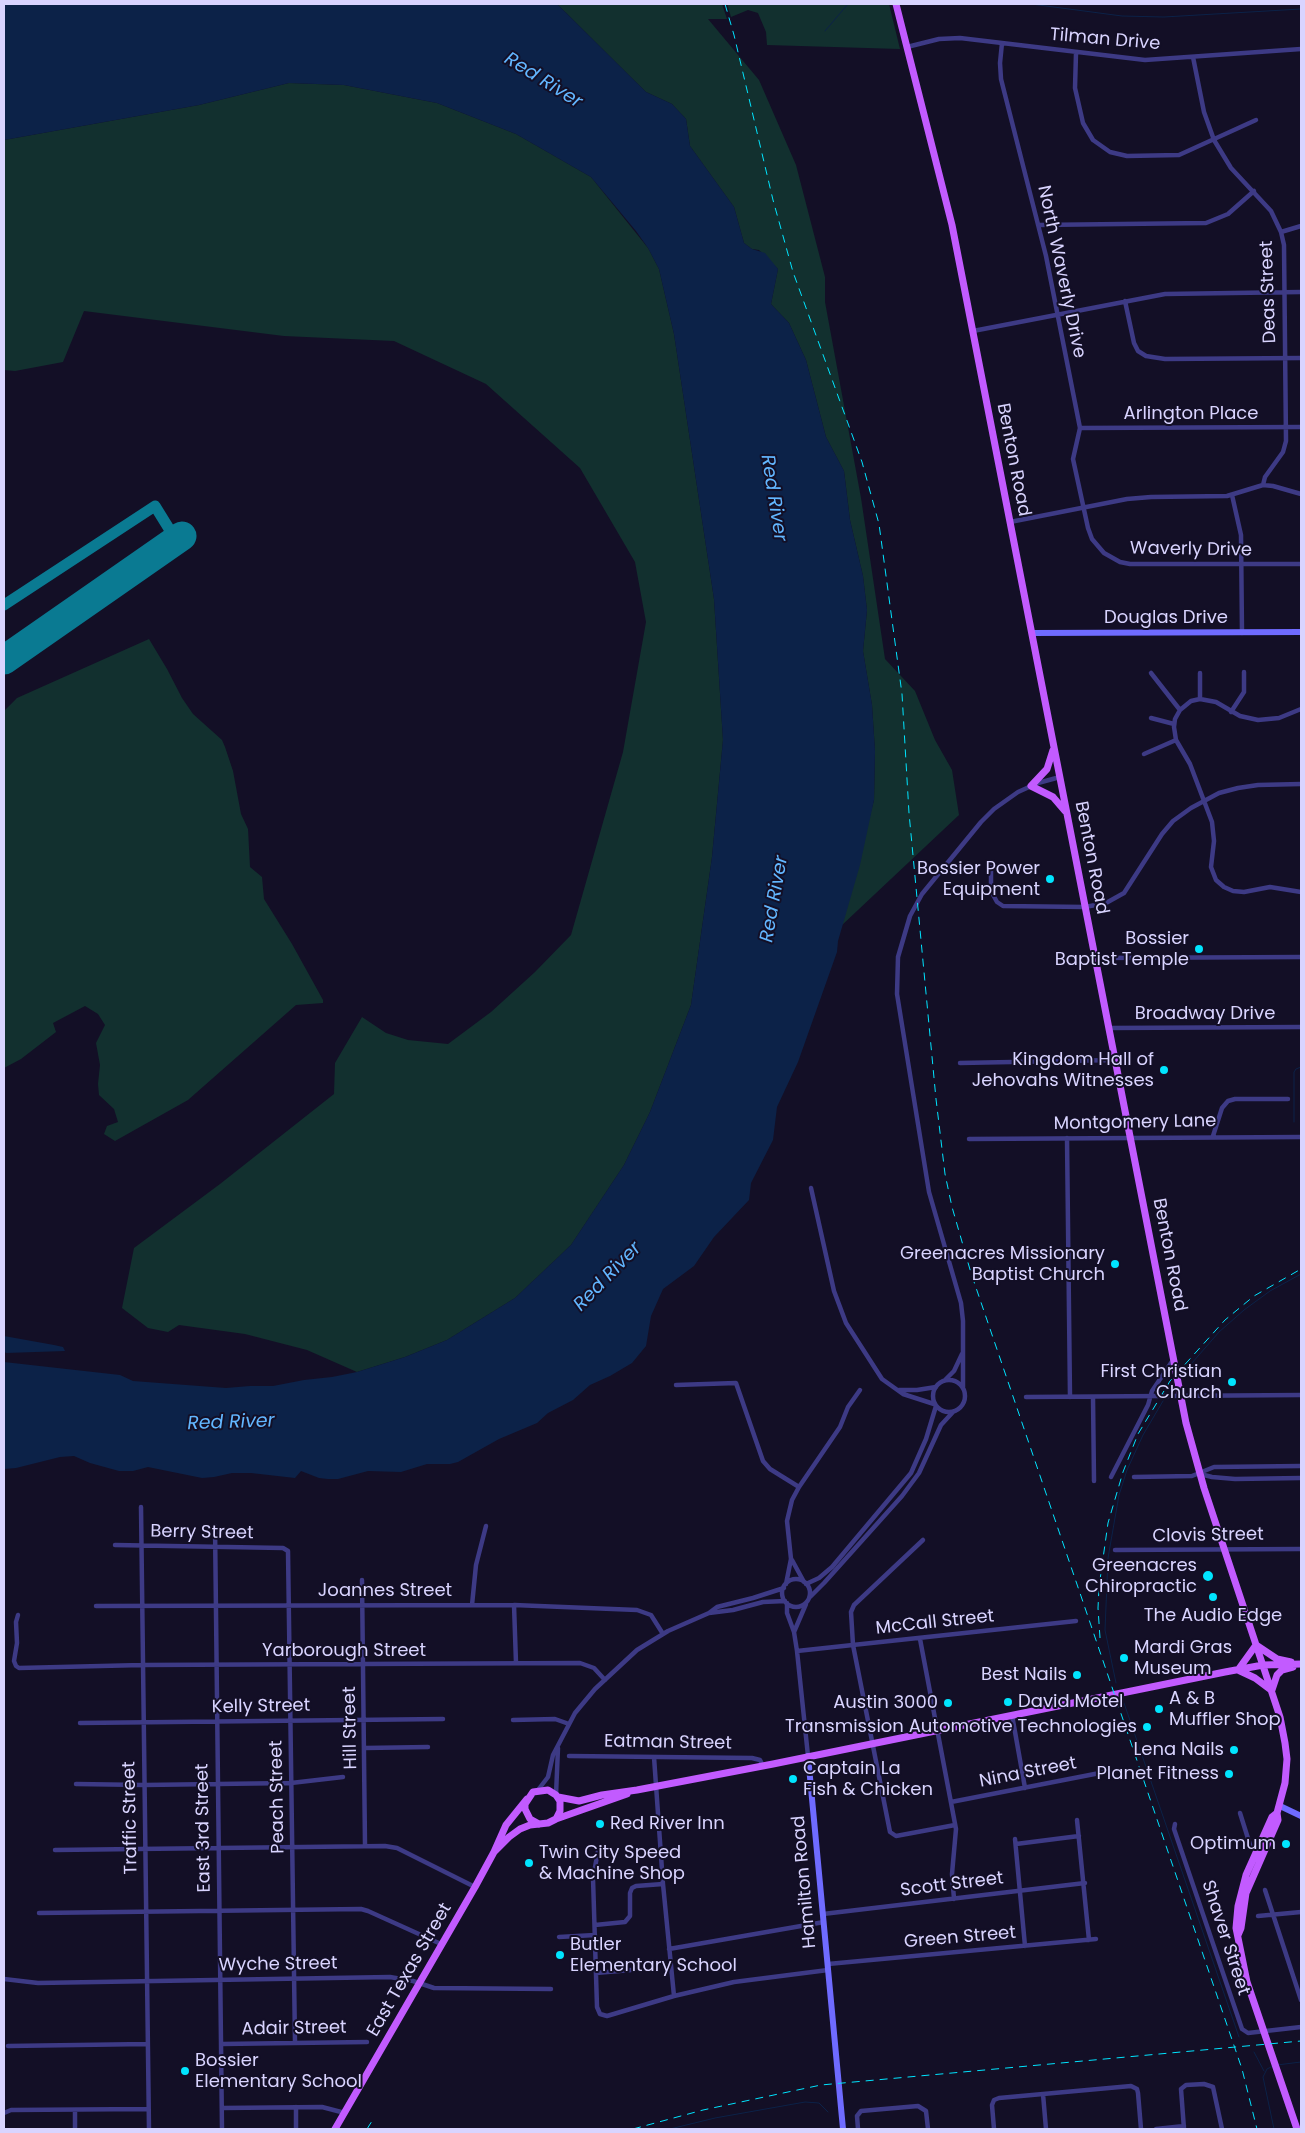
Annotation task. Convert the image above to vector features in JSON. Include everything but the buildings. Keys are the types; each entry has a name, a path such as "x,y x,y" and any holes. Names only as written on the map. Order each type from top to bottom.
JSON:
{"main road":[{"name":"Benton Road","path":"896,4 952,225 1181,1396 1200,1474 1280,1717 1287,1759 1286,1783 1279,1809 1272,1818 1241,1890 1236,1928 1247,1982 1297,2129"},
{"path":"1054,748 1047,769 1031,786 1053,797 1067,813"},
{"path":"1256,1645 1277,1659 1301,1664 1279,1672 1272,1690 1256,1678 1238,1670 1256,1645"},
{"name":"East Texas Street","path":"335,2129 346,2114 475,1887 506,1825 527,1799 538,1790 548,1790 557,1796 579,1801 617,1792 656,1787 763,1766 1263,1665 1301,1664"},
{"name":"East Texas Street","path":"494,1852 514,1832 530,1825 548,1823 637,1790"},
{"path":"556,1819 561,1806 557,1796"},
{"path":"527,1799 525,1804 527,1815 539,1824"}],"street":[{"name":"Tilman Drive","path":"907,47 931,40 952,38 1136,60 1301,49"},
{"name":"North Waverly Drive","path":"1002,43 1001,79 1038,225 1080,428 1073,459 1084,508"},
{"path":"1076,53 1075,88 1083,123 1092,140 1105,150 1122,156 1174,156 1256,120"},
{"name":"Deas Street","path":"1193,57 1204,112 1214,140 1232,168 1271,211 1281,232 1285,252 1286,427 1284,448 1263,485"},
{"path":"1038,225 1206,223 1228,214 1254,191"},
{"path":"1281,232 1301,226"},
{"path":"973,332 1182,292 1301,292"},
{"path":"1126,302 1134,343 1138,351 1146,356 1166,359 1301,358"},
{"name":"Arlington Place","path":"1080,428 1301,427"},
{"path":"1010,522 1144,497 1232,495 1263,485 1301,494"},
{"path":"1232,495 1241,535 1242,633"},
{"name":"Waverly Drive","path":"1084,508 1088,528 1095,544 1104,553 1120,562 1136,565 1301,564"},
{"name":"Douglas Drive","path":"1032,633 1301,632"},
{"path":"1231,712 1244,692 1244,672"},
{"path":"1151,673 1180,710"},
{"path":"1200,673 1200,699"},
{"path":"1301,708 1283,717 1265,720 1246,718 1231,712 1216,702 1200,699 1187,704 1180,710 1174,724 1176,740 1190,764 1213,828 1211,867 1220,884 1228,890 1238,892 1270,887 1301,892"},
{"path":"1151,718 1174,724"},
{"path":"1144,754 1176,740"},
{"path":"708,1612 732,1610 763,1602 786,1602 795,1607 800,1606 824,1584 907,1490 926,1459 938,1429 953,1412 962,1407 966,1397 963,1387 962,1352 964,1321 961,1303 929,1192 897,994 896,970 901,944 910,916 922,894 981,822 1005,800 1031,786 1060,778"},
{"path":"990,867 992,892 997,902 1003,906 1085,907 1106,903 1124,893 1154,843 1165,830 1180,816 1204,800 1228,790 1249,786 1301,784"},
{"path":"1095,958 1301,957"},
{"name":"Broadway Drive","path":"1109,1028 1301,1027"},
{"path":"960,1063 1116,1060"},
{"path":"1212,1136 1222,1108 1230,1100 1288,1099"},
{"name":"Montgomery Lane","path":"969,1139 1212,1136 1301,1137"},
{"path":"1067,1138 1070,1397"},
{"path":"810,1188 834,1291 846,1322 882,1379 903,1394 935,1405 944,1412 953,1412"},
{"path":"898,1390 936,1387 954,1371 962,1352"},
{"path":"1112,1477 1148,1405 1150,1396 1174,1359"},
{"path":"944,1381 955,1381 963,1387"},
{"path":"676,1385 736,1383 763,1461 770,1469 798,1487"},
{"path":"538,1790 548,1777 553,1755 569,1724 584,1702 637,1650 663,1634 722,1605 752,1598 785,1586 793,1580 805,1583 819,1578 832,1567 911,1474 924,1446 935,1405 933,1397 936,1387"},
{"path":"786,1602 783,1597 791,1559 787,1521 792,1500 798,1487 840,1427 848,1406 860,1390"},
{"path":"1026,1397 1301,1395"},
{"path":"1093,1397 1094,1481"},
{"path":"1200,1474 1206,1469 1214,1467 1301,1466"},
{"path":"1134,1477 1200,1474 1235,1479 1301,1478"},
{"name":"Traffic Street","path":"141,1508 149,2129"},
{"name":"East 3rd Street","path":"215,1526 214,1605 222,2129"},
{"path":"472,1605 476,1565 486,1526"},
{"path":"923,1540 854,1605 851,1612 853,1645 891,1834 896,1836 955,1826"},
{"name":"Berry Street","path":"115,1546 282,1548 288,1551"},
{"name":"Clovis Street","path":"1115,1550 1301,1549"},
{"name":"Peach Street","path":"288,1551 295,2043"},
{"path":"791,1559 799,1576 810,1592 794,1632"},
{"name":"Hill Street","path":"362,1580 365,1845"},
{"name":"Hamilton Road","path":"786,1602 797,1651 843,2129"},
{"path":"514,1605 516,1664"},
{"name":"Joannes Street","path":"96,1606 514,1605 642,1611 654,1618 663,1634"},
{"name":"Yarborough Street","path":"18,1615 14,1661 17,1667 586,1664 594,1668 605,1680"},
{"name":"McCall Street","path":"797,1651 1076,1621"},
{"path":"920,1638 955,1826 952,1874 954,1899"},
{"path":"1012,1715 1025,1788"},
{"name":"Kelly Street","path":"80,1723 443,1719"},
{"path":"513,1720 555,1719 569,1724"},
{"path":"365,1748 428,1747"},
{"path":"557,1796 558,1748"},
{"name":"Eatman Street","path":"569,1756 752,1758 760,1760 763,1766"},
{"path":"654,1757 663,1884 674,1996"},
{"name":"Nina Street","path":"951,1802 1110,1771"},
{"path":"76,1784 217,1784 291,1782 343,1777"},
{"path":"1279,1809 1301,1816"},
{"path":"1240,1813 1251,1848"},
{"path":"1077,1820 1089,1940"},
{"name":"Shaver Street","path":"1175,1824 1174,1829 1240,2025 1244,2031 1251,2033 1301,2027"},
{"path":"1025,1946 1015,1841 1079,1836"},
{"path":"55,1850 365,1845 397,1848 475,1887"},
{"path":"598,1851 594,1878 596,1973 631,1970"},
{"name":"Scott Street","path":"823,1914 1084,1883"},
{"path":"594,1925 625,1922 630,1916 630,1893 632,1888 663,1884"},
{"path":"1265,1890 1301,2000"},
{"path":"40,1913 368,1910 441,1944"},
{"path":"1258,1916 1301,1912"},
{"path":"669,1949 824,1922"},
{"path":"559,1937 595,1935"},
{"name":"Green Street","path":"596,1973 597,2007 600,2014 607,2016 674,1996 741,1981 828,1967 1096,1939"},
{"name":"Wyche Street","path":"4,1979 38,1983 390,1977 448,1990 551,1989"},
{"name":"Adair Street","path":"222,2044 367,2042"},
{"path":"8,2046 147,2044"},
{"path":"1156,2129 1184,2128 1181,2089 1186,2085 1208,2084 1214,2090 1222,2129"},
{"path":"994,2129 992,2106 994,2100 1134,2087 1138,2093 1141,2129"},
{"path":"1043,2094 1046,2129"},
{"path":"858,2129 857,2116 862,2111 918,2106 926,2111 928,2129"},
{"path":"296,2107 296,2129"},
{"path":"222,2108 322,2107 346,2114"},
{"path":"4,2113 11,2110 148,2109"},
{"path":"75,2110 75,2129"},
{"path":"4,2117 19,2111"}],"green space":[{"path":"557,4 722,4 727,19 708,19 759,80 796,165 825,277 825,302 861,498 885,659 915,691 935,740 952,770 959,815 841,926 874,800 875,751 872,705 863,651 867,610 863,576 850,520 844,471 826,437 806,360 789,323 771,304 778,269 759,250 752,249 744,243 734,207 690,146 686,119 672,104 646,92"},
{"path":"727,4 889,4 900,49 767,45 766,32 758,13 748,10 731,17"},
{"path":"289,83 344,85 437,103 516,134 591,177 648,248 659,269 674,334 714,599 723,740 712,857 691,1005 650,1112 624,1165 571,1245 515,1298 447,1340 405,1357 357,1372 307,1350 245,1334 179,1325 168,1332 148,1328 122,1308 134,1248 220,1184 334,1094 335,1063 362,1017 386,1033 408,1040 448,1044 491,1012 535,972 571,935 623,752 646,622 635,562 580,468 486,384 394,341 284,336 84,311 63,362 15,371 4,370 4,140 199,105"},
{"path":"149,639 193,714 222,740 233,771 241,814 248,829 250,867 262,877 264,899 292,944 323,1003 296,1005 188,1100 115,1141 104,1134 107,1126 118,1122 114,1109 99,1095 100,1065 96,1043 105,1025 98,1014 85,1006 53,1023 56,1032 21,1059 4,1068 4,711 17,698"}],"water":[{"name":"Red River","path":"4,4 557,4 646,92 672,104 686,119 690,146 734,207 744,243 752,249 765,253 778,269 771,304 789,323 806,360 826,437 844,471 850,520 863,576 867,610 863,651 872,705 875,751 874,800 860,865 838,941 837,952 798,1062 777,1107 773,1140 751,1183 749,1200 714,1237 694,1266 663,1289 651,1316 646,1346 632,1363 590,1385 573,1400 548,1413 537,1423 499,1439 458,1462 427,1464 401,1472 368,1471 338,1479 319,1478 301,1471 295,1478 251,1473 232,1473 202,1478 148,1467 133,1471 119,1471 90,1463 74,1456 60,1457 16,1468 4,1469 4,1362 120,1375 133,1381 226,1388 273,1386 332,1377 357,1372 405,1357 447,1340 515,1298 571,1245 624,1165 650,1112 691,1005 712,857 723,740 714,599 674,334 659,269 636,231 591,177 516,134 437,103 344,85 289,83 199,105 4,140"},
{"path":"4,1336 63,1347 65,1351 6,1353 4,1351"}],"waterway":[{"path":"825,31 848,4"},
{"path":"1031,4 1122,16 1164,17 1301,9"},
{"path":"1294,1122 1294,1072 1301,1067"},
{"path":"1185,1371 1219,1332 1244,1310 1270,1291 1301,1274"},
{"path":"1116,1683 1105,1630 1108,1558 1119,1495 1127,1470 1143,1435 1163,1401"},
{"path":"1124,1703 1239,2037"},
{"path":"1254,2052 1264,2071"},
{"path":"1277,2065 1301,2062"},
{"path":"1273,2066 1267,2069 1263,2077 1274,2129"},
{"path":"670,2129 715,2118 805,2102 819,2103 828,2112"}],"taxiway":[{"path":"4,605 155,506 176,540"}],"runway":[{"path":"4,660 182,536"}],"railway":[{"path":"725,4 773,200 793,272 862,462 879,524 902,694 909,813 936,1099 945,1174 952,1207 971,1273 1242,2069 1257,2129"},
{"path":"1100,1638 1099,1587 1108,1523 1123,1472 1138,1434 1170,1381 1225,1320 1254,1296 1301,1269"},
{"path":"633,2129 703,2110 821,2085 1301,2041"},
{"path":"367,2129 372,2121"}],"place":[{"name":"Bossier Power Equipment","path":"1050,879"},
{"name":"Bossier Baptist Temple","path":"1199,949"},
{"name":"Kingdom Hall of Jehovahs Witnesses","path":"1164,1070"},
{"name":"Greenacres Missionary Baptist Church","path":"1115,1264"},
{"name":"First Christian Church","path":"1232,1382"},
{"name":"Greenacres Chiropractic","path":"1208,1576"},
{"name":"The Audio Edge","path":"1213,1597"},
{"name":"Mardi Gras Museum","path":"1124,1658"},
{"name":"Best Nails","path":"1077,1675"},
{"name":"David Motel","path":"1008,1702"},
{"name":"Austin 3000","path":"948,1703"},
{"name":"A & B Muffler Shop","path":"1159,1709"},
{"name":"Transmission Automotive Technologies","path":"1147,1727"},
{"name":"Lena Nails","path":"1234,1750"},
{"name":"Planet Fitness","path":"1229,1774"},
{"name":"Captain La Fish & Chicken","path":"793,1779"},
{"name":"Red River Inn","path":"600,1824"},
{"name":"Optimum","path":"1286,1844"},
{"name":"Twin City Speed & Machine Shop","path":"529,1863"},
{"name":"Butler Elementary School","path":"560,1955"},
{"name":"Bossier Elementary School","path":"185,2071"}]}
